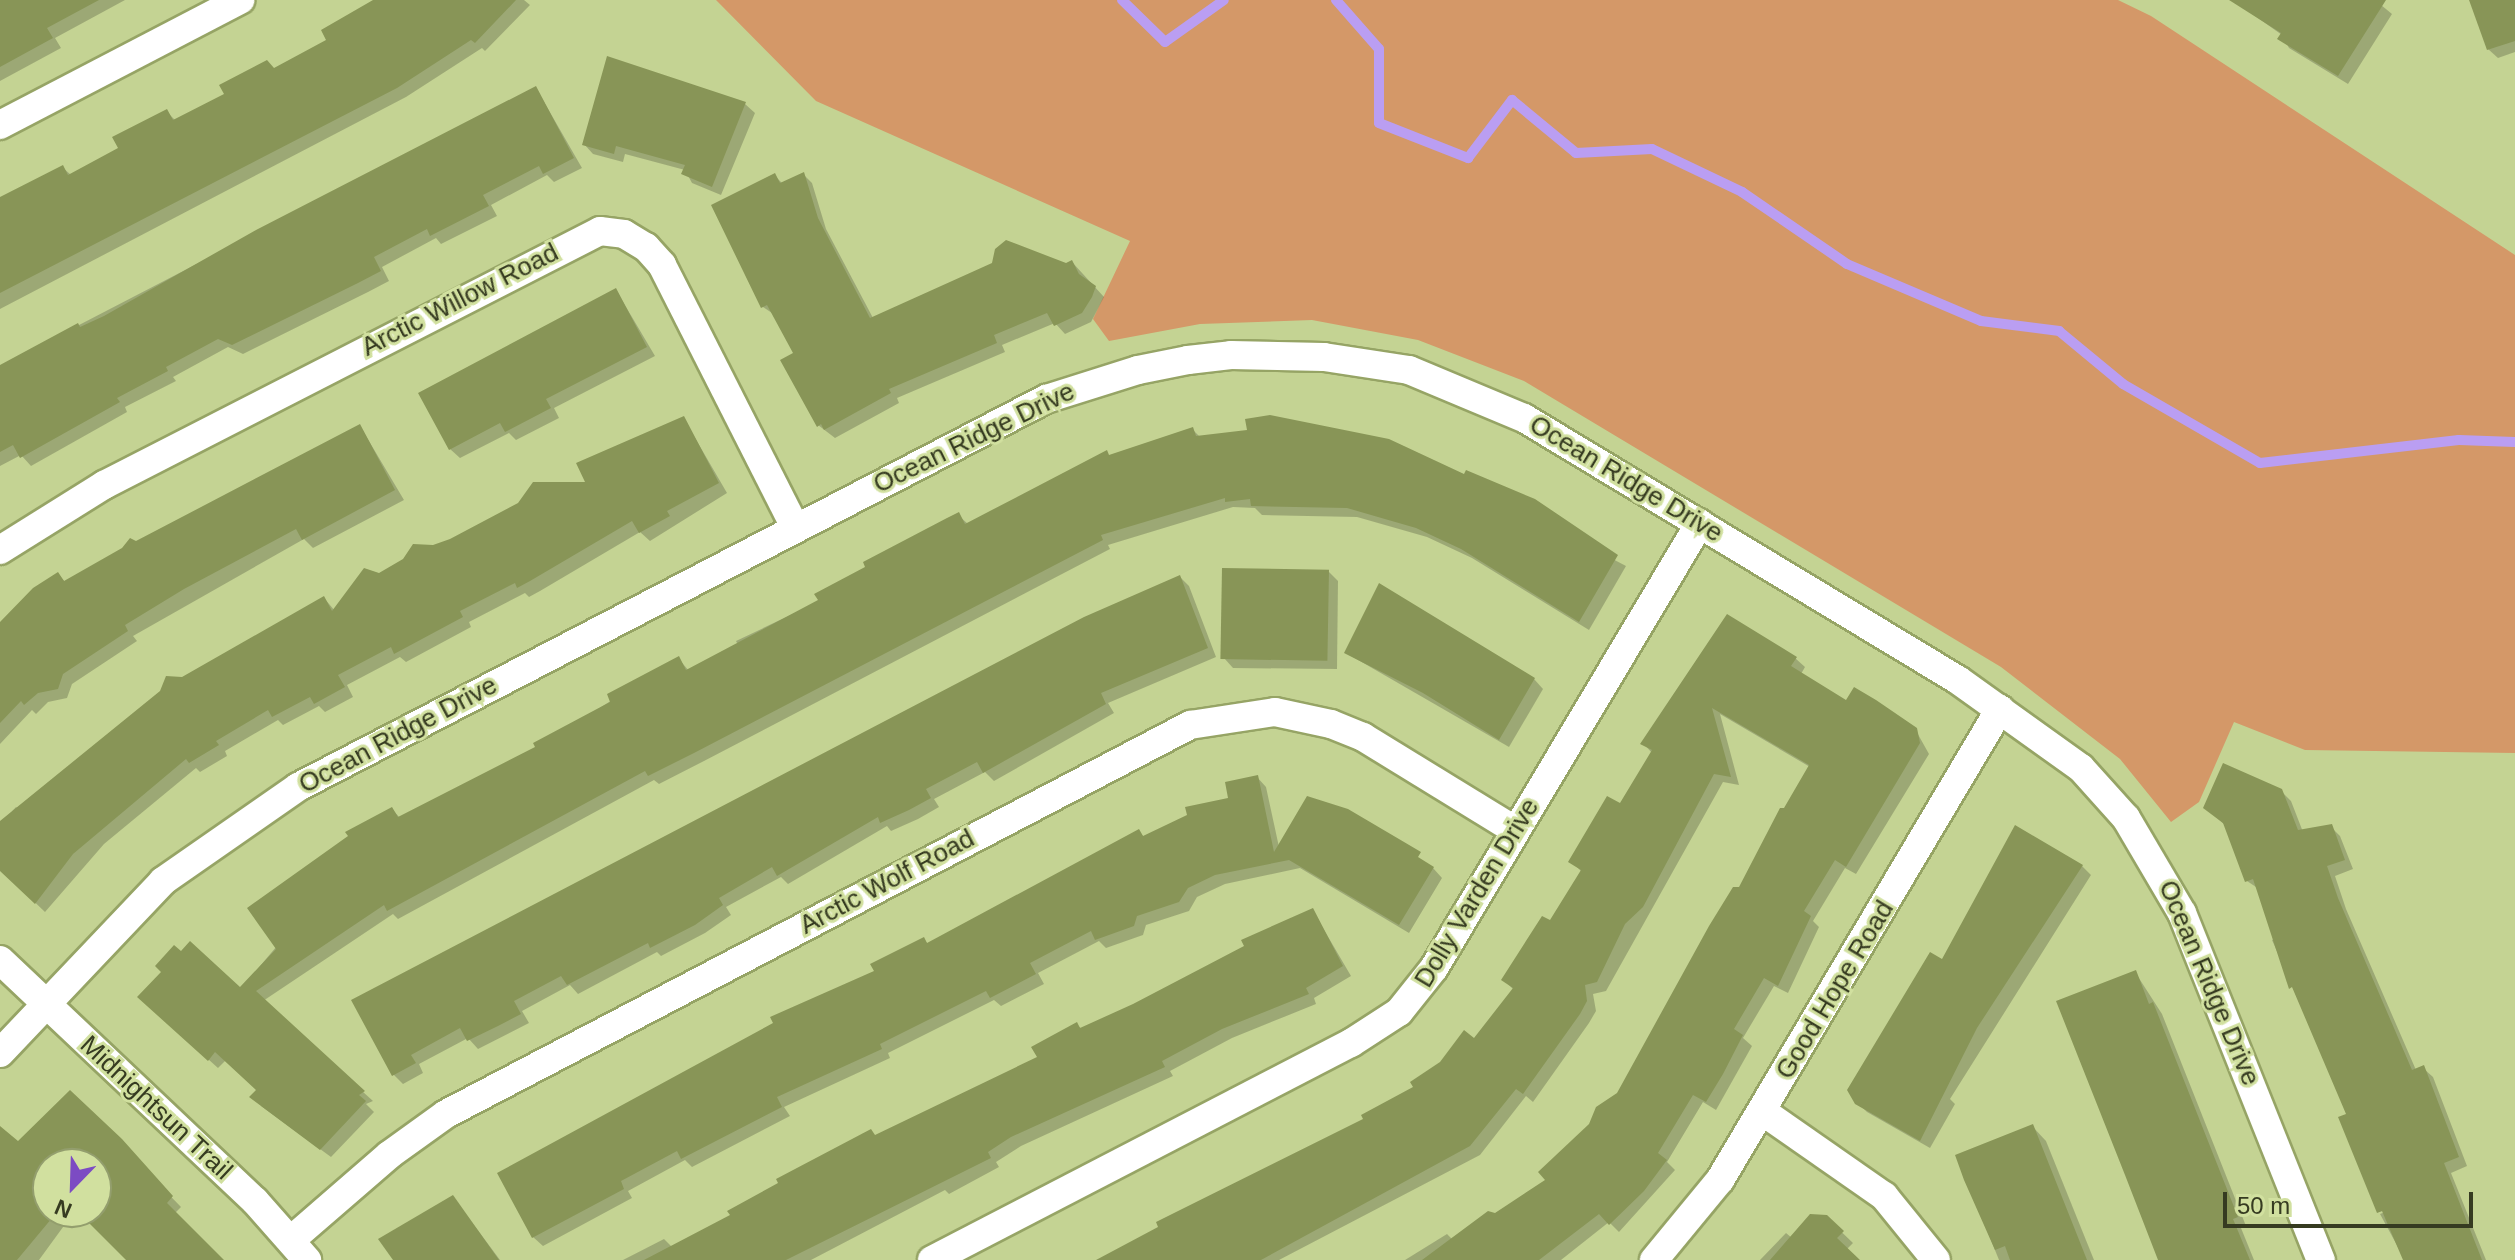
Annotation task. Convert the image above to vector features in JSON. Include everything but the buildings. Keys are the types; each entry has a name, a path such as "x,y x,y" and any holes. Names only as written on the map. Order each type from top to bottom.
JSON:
{"street":[{"path":"0,125 240,0"},
{"name":"Arctic Willow Road","path":"0,550 104,485 600,231 624,234 646,247 662,265 795,527"},
{"name":"Ocean Ridge Drive","path":"0,1053 163,881 259,810 1021,411 1089,383 1188,360 1285,354 1409,370 1487,399 1700,523 2000,709 2081,768 2126,818 2160,869 2205,965 2321,1260"},
{"name":"Dolly Varden Drive","path":"932,1260 1376,1030 1399,1012 1434,968 1700,523"},
{"name":"Good Hope Road","path":"1654,1260 1720,1180 2000,709"},
{"name":"Arctic Wolf Road","path":"299,1250 389,1155 446,1114 1190,725 1275,712 1331,724 1363,737 1515,830"},
{"name":"Midnightsun Trail","path":"0,960 299,1250"},
{"path":"1762,1111 1884,1196 1936,1260"}],"shaded area":[{"path":"716,0 2118,0 2151,16 2515,255 2515,753 2305,750 2234,722 2199,802 2171,822 2120,759 2001,667 1524,381 1418,340 1312,320 1200,324 1109,341 1093,319 1130,241 816,101"}],"waterway":[{"path":"1122,0 1165,42 1224,0"},
{"path":"1336,0 1379,49 1379,123 1468,158 1512,100 1576,153 1652,149 1742,192 1847,264 1981,321 2059,331 2123,384 2260,463 2459,440 2515,442"}]}
